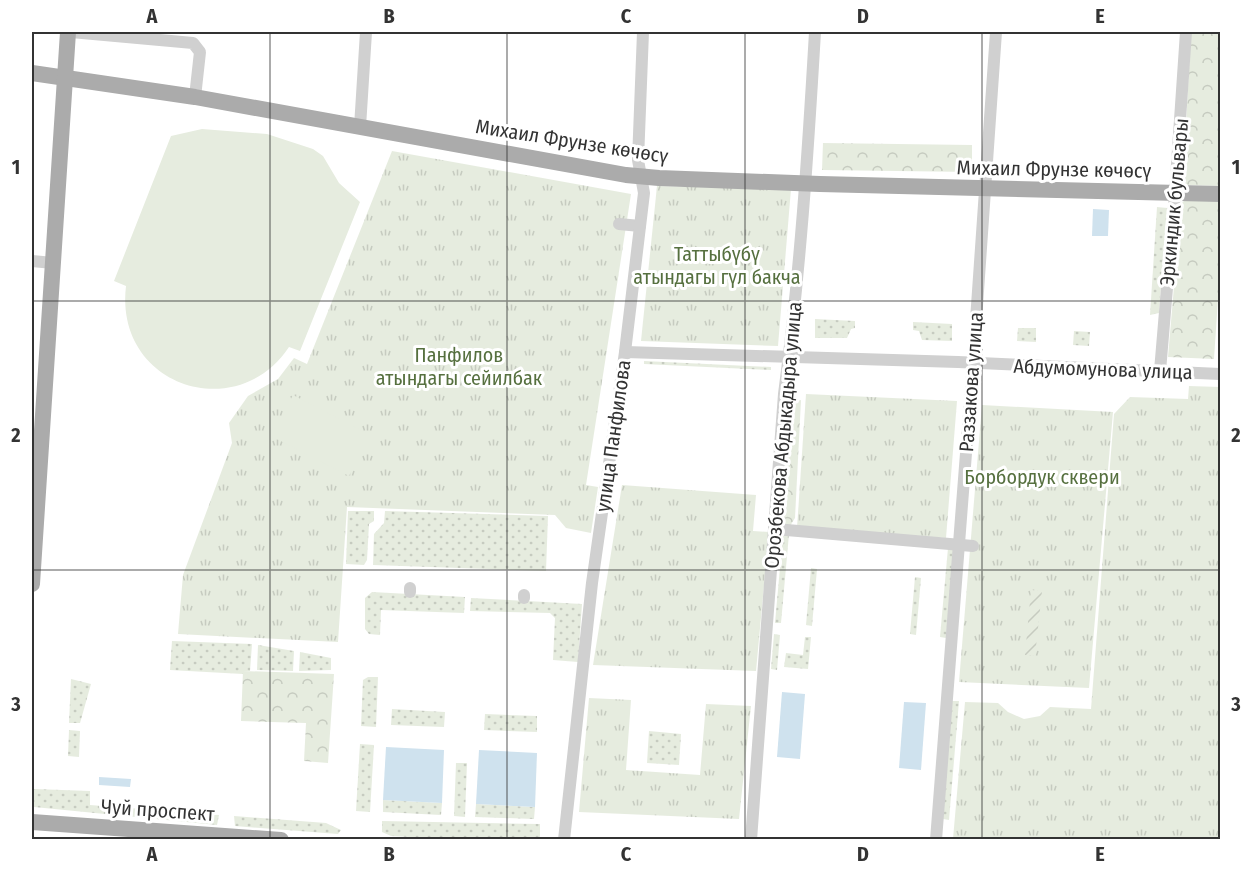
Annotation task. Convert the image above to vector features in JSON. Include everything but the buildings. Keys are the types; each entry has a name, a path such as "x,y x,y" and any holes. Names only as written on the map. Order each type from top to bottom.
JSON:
{"main road":[{"path":"32,584 36,444 53,263 70,32"},
{"name":"Михаил Фрунзе көчөсү","path":"32,74 195,97 642,176 985,189 1221,194"},
{"name":"Чуй проспект","path":"32,822 281,840"}],"street":[{"path":"70,32 193,43 200,52 195,97"},
{"path":"360,127 366,32"},
{"name":"улица Панфилова","path":"564,840 592,583 625,352 644,193 638,160 643,32"},
{"name":"Орозбекова Абдыкадыра улица","path":"751,840 761,682 815,32"},
{"name":"Раззакова улица","path":"936,840 996,32"},
{"name":"Эркиндик бульвары","path":"1160,371 1186,32"},
{"path":"619,224 640,226"},
{"path":"32,261 53,263"},
{"name":"Абдумомунова улица","path":"625,352 973,363 1221,374"},
{"path":"775,529 973,546"}],"green space":[{"path":"1191,32 1220,32 1220,186 1186,185 1183,181"},
{"path":"202,129 267,134 313,149 323,156 339,183 360,202 300,351 289,347 267,371 240,385 211,389 184,384 159,370 139,349 127,321 126,286 114,281 171,136"},
{"path":"823,143 972,145 972,172 822,170"},
{"name":"Панфилов атындагы сейилбак","path":"392,151 631,194 586,485 598,487 591,533 566,528 555,515 347,507 338,642 178,634 183,575 232,443 229,423 248,396 278,379 294,358 307,364"},
{"name":"Таттыбүбү атындагы гүл бакча","path":"657,186 791,189 778,346 641,341"},
{"path":"1184,201 1220,201 1220,269 1214,359 1168,357 1181,204"},
{"path":"1157,207 1167,208 1159,313 1150,315"},
{"path":"815,319 855,321 855,328 851,329 847,338 815,338"},
{"path":"913,322 952,324 952,341 922,340 919,331 913,330"},
{"path":"1018,328 1036,328 1036,342 1017,341"},
{"path":"1074,331 1090,332 1089,346 1073,345"},
{"path":"644,361 771,367 771,370 644,364"},
{"path":"1189,386 1220,387 1220,839 953,839 965,702 998,703 1008,712 1024,719 1040,716 1050,707 1091,709 1114,414 1130,397 1188,399"},
{"path":"806,394 957,401 946,538 797,528"},
{"path":"293,395 370,435 349,476 271,436"},
{"path":"801,400 795,518 790,526 781,525 790,403"},
{"name":"Борбордук сквери","path":"982,405 1113,412 1089,688 959,682"},
{"path":"622,485 756,495 753,531 769,532 756,671 593,665"},
{"path":"348,511 374,511 374,521 369,524 367,560 364,565 346,564"},
{"path":"385,511 548,516 546,571 373,565 374,534 384,523"},
{"path":"783,534 789,534 781,623 775,623"},
{"path":"948,548 954,549 946,638 940,637"},
{"path":"811,568 817,569 812,626 806,625"},
{"path":"915,577 921,578 916,635 910,634"},
{"path":"1031,590 1042,591 1035,656 1025,655"},
{"path":"372,592 465,597 464,613 381,610 380,635 369,634 365,629 365,598"},
{"path":"471,598 582,604 578,662 553,660 555,618 550,613 470,611"},
{"path":"774,634 780,635 777,670 771,669"},
{"path":"805,637 811,637 808,669 784,667 786,653 803,655"},
{"path":"172,641 252,644 250,671 243,671 243,674 170,670"},
{"path":"258,645 294,651 293,671 257,670"},
{"path":"300,652 331,658 331,670 299,671"},
{"path":"243,671 334,674 328,763 304,761 306,723 241,721"},
{"path":"368,677 378,677 376,727 361,726 363,680"},
{"path":"71,679 91,684 80,723 69,723"},
{"path":"589,698 631,700 626,770 700,775 706,704 751,706 739,819 579,812"},
{"path":"950,701 959,701 949,820 943,819"},
{"path":"392,709 445,712 444,727 391,725"},
{"path":"485,714 537,716 537,732 484,730"},
{"path":"69,730 80,731 79,757 68,756"},
{"path":"649,731 681,734 679,765 647,763"},
{"path":"360,744 374,745 370,812 356,811"},
{"path":"456,763 467,763 465,817 454,816"},
{"path":"34,789 90,791 90,805 219,815 217,825 34,807"},
{"path":"383,800 442,803 441,815 383,812"},
{"path":"476,804 535,807 534,819 475,817"},
{"path":"234,816 326,823 341,830 338,834 235,826"},
{"path":"382,821 540,824 540,839 445,839 391,836 382,832"}],"water":[{"path":"1093,209 1109,210 1108,236 1092,236"},
{"path":"782,692 805,694 800,759 777,757"},
{"path":"904,702 926,703 921,770 899,768"},
{"path":"386,747 444,750 442,803 383,800"},
{"path":"479,750 537,753 535,807 476,804"},
{"path":"99,777 131,779 130,787 99,785"}]}
